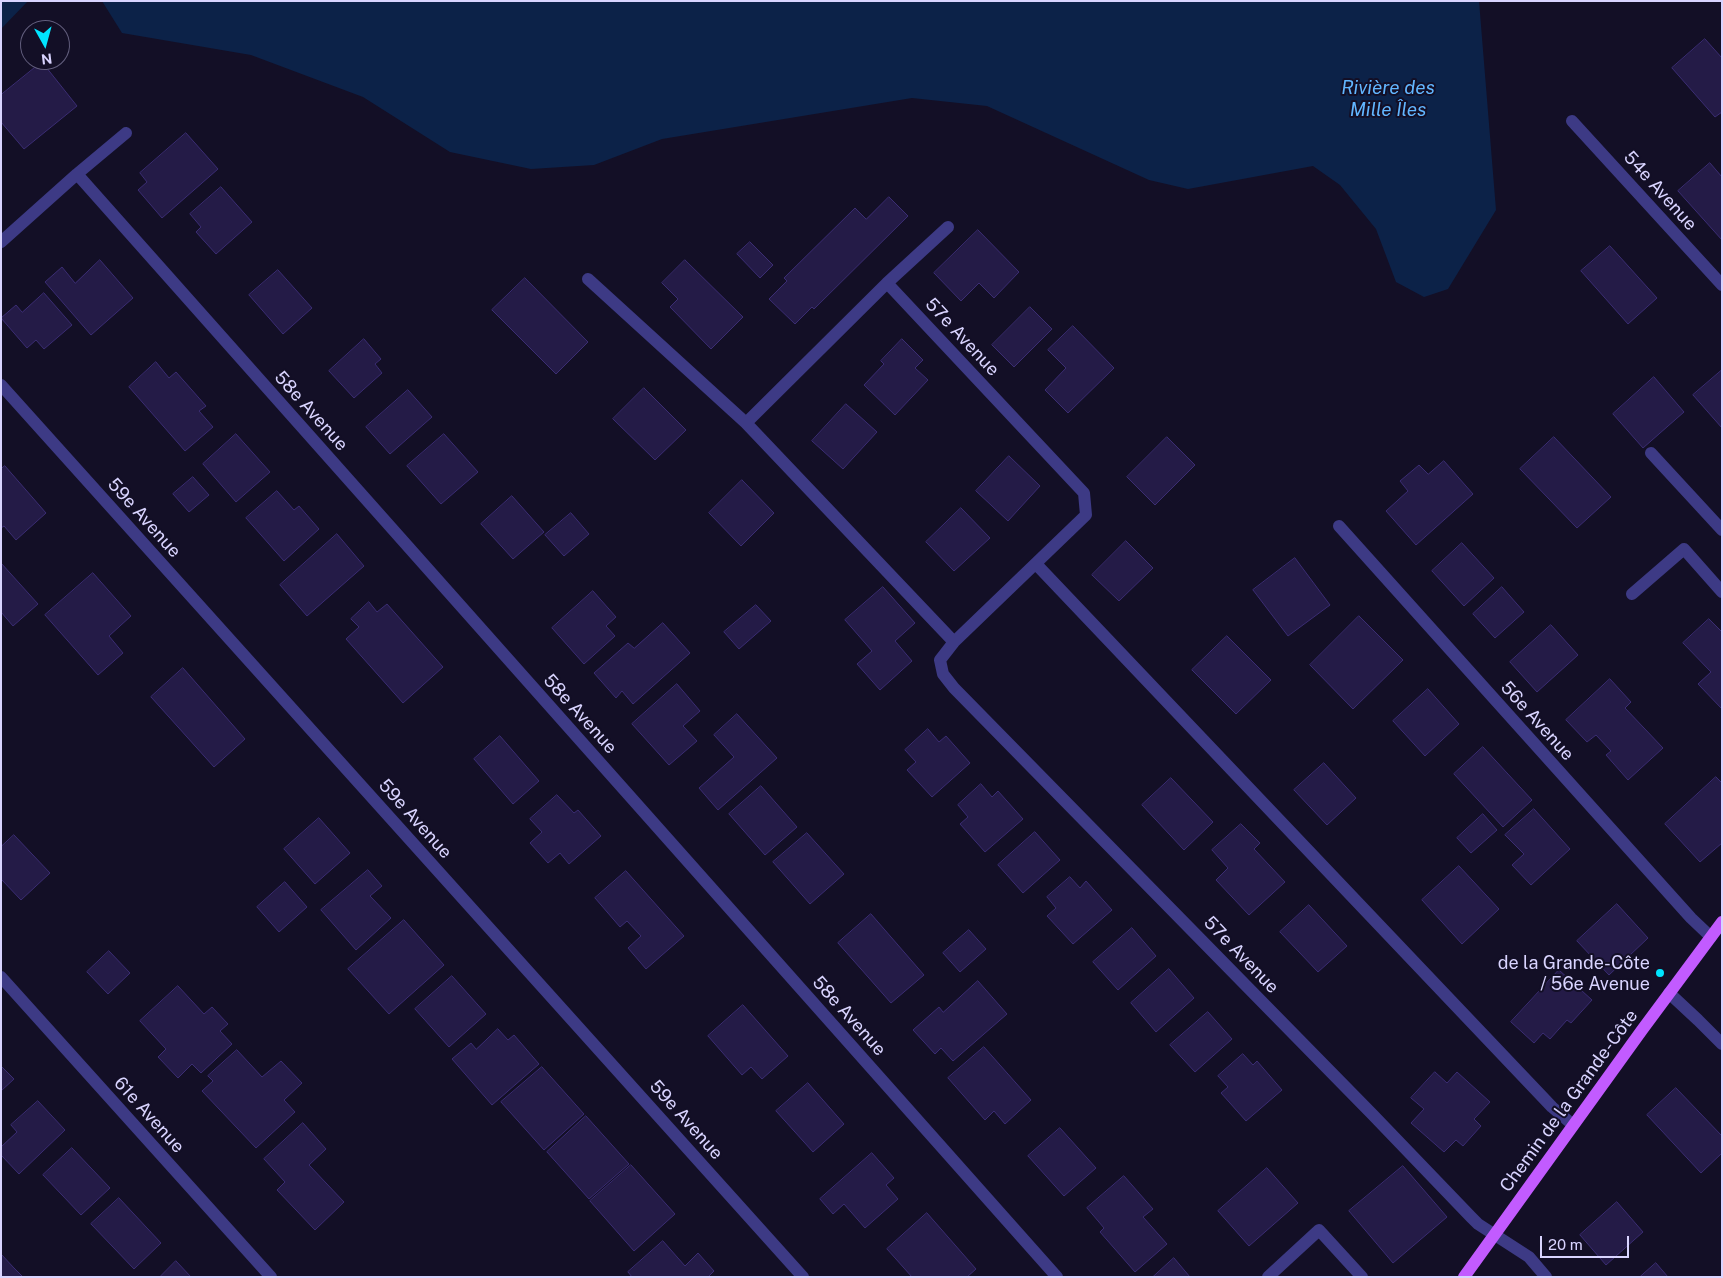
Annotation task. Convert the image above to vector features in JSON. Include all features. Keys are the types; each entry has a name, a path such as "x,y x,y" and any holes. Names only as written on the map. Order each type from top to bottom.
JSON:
{"main road":[{"name":"Chemin de la Grande-Côte","path":"1464,1277 1722,922"}],"street":[{"name":"54e Avenue","path":"1572,121 1722,284"},
{"path":"1,242 126,133"},
{"name":"58e Avenue","path":"77,174 1057,1277"},
{"path":"746,423 887,283 948,227"},
{"path":"588,279 746,423 954,642"},
{"name":"57e Avenue","path":"887,283 1084,493 1086,515 954,642 940,660 944,674 954,688 1471,1217 1494,1235 1529,1257 1546,1277"},
{"name":"59e Avenue","path":"1,385 803,1277"},
{"path":"1651,453 1722,530"},
{"name":"56e Avenue","path":"1339,526 1690,918 1711,937"},
{"path":"1632,594 1684,549 1722,592"},
{"path":"1036,564 1545,1099 1573,1125"},
{"name":"61e Avenue","path":"1,977 271,1277"},
{"path":"1669,993 1722,1044"},
{"path":"1268,1277 1319,1230 1362,1277"}],"water":[{"path":"1,1 28,1 1,29"},
{"name":"Rivière des Mille Îles","path":"102,1 1479,1 1496,210 1448,289 1424,297 1396,282 1376,229 1340,185 1313,166 1188,189 1149,180 987,106 912,98 662,139 594,165 531,169 450,152 363,97 251,55 122,33"}],"building":[{"path":"1705,39 1722,58 1722,112 1715,117 1672,68"},
{"path":"32,70 48,70 77,106 24,149 1,122 1,95"},
{"path":"186,133 218,169 162,218 138,190 147,182 140,173"},
{"path":"1710,163 1722,177 1722,240 1678,191"},
{"path":"221,187 252,222 216,254 196,232 201,227 190,214"},
{"path":"889,197 908,216 814,309 812,307 795,324 769,299 787,281 784,278 855,208 866,219"},
{"path":"978,230 1019,272 994,298 979,283 961,301 934,273"},
{"path":"750,242 773,265 760,278 737,254"},
{"path":"1610,246 1657,298 1628,324 1581,271"},
{"path":"100,260 133,298 91,335 45,282 62,267 75,283"},
{"path":"685,260 743,317 711,349 670,307 678,299 662,283"},
{"path":"278,270 312,308 283,334 249,295"},
{"path":"525,278 588,342 556,374 492,310"},
{"path":"44,293 72,325 44,349 36,340 27,348 1,318 16,305 22,312"},
{"path":"1030,307 1052,329 1014,367 992,345"},
{"path":"1073,326 1114,368 1068,413 1045,390 1066,368 1048,350"},
{"path":"364,339 381,359 375,364 382,373 354,398 329,371"},
{"path":"902,339 923,360 915,368 928,380 895,415 864,385 884,364 881,361"},
{"path":"156,362 169,378 176,372 206,406 199,411 213,427 185,451 129,387"},
{"path":"1722,370 1722,428 1693,395"},
{"path":"1654,377 1684,412 1643,448 1613,414"},
{"path":"644,388 686,430 655,460 613,419"},
{"path":"408,390 432,417 390,454 366,427"},
{"path":"846,404 877,432 843,469 812,441"},
{"path":"236,434 270,472 236,502 203,464"},
{"path":"444,434 478,472 441,504 407,466"},
{"path":"1167,437 1195,465 1155,505 1127,477"},
{"path":"1554,437 1611,497 1577,528 1520,469"},
{"path":"1009,456 1040,486 1008,521 976,491"},
{"path":"1444,461 1473,494 1416,545 1386,511 1408,491 1400,481 1419,465 1428,474"},
{"path":"5,466 46,513 16,540 4,526 1,528 1,469"},
{"path":"193,477 209,495 189,512 173,494"},
{"path":"742,480 774,513 741,546 709,513"},
{"path":"277,491 294,510 299,506 319,529 284,561 246,518"},
{"path":"512,496 544,532 513,559 481,524"},
{"path":"961,508 990,538 954,571 926,542"},
{"path":"571,513 589,534 564,556 545,535"},
{"path":"337,534 364,566 307,616 280,585"},
{"path":"1126,541 1153,568 1119,601 1092,575"},
{"path":"1462,543 1494,578 1464,606 1432,571"},
{"path":"1295,558 1330,605 1288,636 1253,590"},
{"path":"1,563 38,604 13,626 1,612"},
{"path":"93,573 131,616 109,636 123,653 98,675 45,615"},
{"path":"883,587 915,623 895,641 912,661 880,690 857,664 872,651 845,620"},
{"path":"1502,587 1524,612 1495,638 1473,614"},
{"path":"593,591 616,617 606,626 615,636 584,664 552,628"},
{"path":"369,602 377,612 387,604 443,667 403,703 346,639 359,627 351,619"},
{"path":"756,605 771,621 739,649 724,632"},
{"path":"1359,616 1403,660 1353,709 1310,665"},
{"path":"1709,619 1722,632 1722,709 1698,684 1711,672 1683,643"},
{"path":"663,623 690,653 633,704 622,691 616,698 594,673 628,643 634,648"},
{"path":"1551,625 1578,655 1537,692 1510,662"},
{"path":"1227,636 1271,680 1236,714 1192,670"},
{"path":"183,668 245,739 214,767 151,697"},
{"path":"1610,679 1631,702 1625,708 1663,748 1628,780 1606,755 1611,751 1596,735 1587,742 1566,720"},
{"path":"677,684 700,711 683,726 697,741 669,765 632,724"},
{"path":"1428,689 1459,724 1425,756 1393,721"},
{"path":"737,714 777,758 718,810 699,788 734,757 714,735"},
{"path":"928,729 939,742 946,736 970,763 932,797 907,770 916,762 905,750"},
{"path":"500,736 539,781 513,804 474,759"},
{"path":"1483,747 1532,800 1503,827 1454,774"},
{"path":"1324,763 1356,798 1327,825 1294,790"},
{"path":"1716,777 1722,783 1722,843 1700,862 1665,824"},
{"path":"1171,778 1213,822 1184,850 1142,805"},
{"path":"981,784 992,797 998,791 1023,819 985,852 960,824 968,817 958,805"},
{"path":"761,786 797,827 765,855 729,814"},
{"path":"557,795 574,813 578,810 601,836 569,864 560,853 548,863 530,843 542,832 530,819"},
{"path":"1534,809 1570,849 1531,885 1512,865 1524,854 1505,835"},
{"path":"1483,814 1497,830 1471,853 1457,838"},
{"path":"319,818 350,853 315,884 284,849"},
{"path":"1241,824 1260,843 1254,849 1285,882 1249,915 1216,880 1228,868 1212,850"},
{"path":"1035,832 1060,860 1023,893 998,865"},
{"path":"807,833 844,874 810,904 773,862"},
{"path":"14,835 50,873 21,900 1,879 1,847"},
{"path":"1459,866 1499,909 1462,944 1422,900"},
{"path":"368,870 382,886 370,896 391,918 356,950 321,910"},
{"path":"626,871 684,936 646,969 628,948 641,936 627,921 620,927 595,898"},
{"path":"1070,877 1080,888 1086,881 1112,910 1073,944 1047,916 1056,908 1047,897"},
{"path":"285,882 307,907 279,932 257,907"},
{"path":"1617,904 1648,938 1609,975 1577,941"},
{"path":"1309,905 1347,946 1318,972 1280,932"},
{"path":"871,914 924,975 891,1003 838,943"},
{"path":"404,920 444,965 389,1014 348,969"},
{"path":"1132,928 1156,956 1118,990 1093,962"},
{"path":"969,930 986,949 960,972 943,953"},
{"path":"109,951 130,973 108,994 87,972"},
{"path":"1169,969 1194,998 1156,1032 1131,1003"},
{"path":"1559,970 1592,1000 1571,1023 1567,1020 1550,1039 1543,1033 1534,1043 1511,1022"},
{"path":"452,976 486,1014 449,1047 415,1009"},
{"path":"978,981 1007,1014 953,1061 941,1048 935,1054 913,1030 939,1007 943,1012"},
{"path":"178,986 204,1014 212,1007 228,1024 220,1031 232,1044 201,1073 192,1064 178,1078 158,1057 166,1049 140,1021"},
{"path":"743,1005 788,1056 762,1079 751,1067 742,1075 708,1036"},
{"path":"1208,1012 1232,1039 1195,1072 1170,1045"},
{"path":"498,1029 508,1040 514,1035 539,1064 492,1105 452,1059 471,1043 476,1049"},
{"path":"984,1047 1031,1100 1005,1124 994,1111 985,1120 948,1078"},
{"path":"237,1050 262,1077 281,1061 302,1083 284,1100 295,1112 256,1148 202,1091 213,1081 208,1076"},
{"path":"1243,1054 1253,1065 1257,1061 1282,1090 1246,1121 1221,1093 1228,1087 1218,1076"},
{"path":"1,1066 14,1079 1,1091"},
{"path":"542,1067 584,1114 544,1150 501,1102"},
{"path":"1435,1072 1447,1083 1457,1072 1490,1102 1474,1119 1481,1126 1463,1146 1456,1140 1444,1152 1411,1123 1424,1109 1411,1098"},
{"path":"808,1083 844,1124 813,1152 776,1111"},
{"path":"1676,1088 1722,1136 1722,1153 1701,1173 1647,1115"},
{"path":"38,1101 65,1130 19,1174 1,1155 1,1147 17,1132 11,1125"},
{"path":"586,1116 629,1164 589,1199 547,1152"},
{"path":"303,1123 326,1149 309,1165 344,1202 315,1230 277,1190 285,1182 264,1159"},
{"path":"1060,1128 1096,1168 1064,1196 1028,1156"},
{"path":"72,1148 110,1188 81,1215 43,1175"},
{"path":"872,1153 894,1178 886,1185 898,1199 865,1228 844,1204 833,1214 820,1199"},
{"path":"631,1165 675,1214 634,1251 590,1201"},
{"path":"1403,1166 1447,1217 1393,1263 1349,1211"},
{"path":"1267,1168 1298,1203 1249,1246 1218,1211"},
{"path":"1124,1176 1153,1209 1143,1217 1167,1244 1135,1272 1100,1232 1104,1228 1087,1208"},
{"path":"119,1198 161,1243 134,1269 91,1224"},
{"path":"1617,1202 1643,1232 1606,1265 1580,1235"},
{"path":"927,1213 976,1269 967,1277 912,1277 887,1249"},
{"path":"663,1241 685,1266 698,1253 714,1271 708,1277 632,1277 628,1272"},
{"path":"1,1254 14,1268 23,1277 1,1277"},
{"path":"1174,1258 1190,1277 1153,1277"},
{"path":"176,1261 191,1277 160,1277"},
{"path":"1656,1263 1668,1277 1640,1277"}],"place":[{"name":"de la Grande-Côte / 56e Avenue","path":"1660,973"}]}
